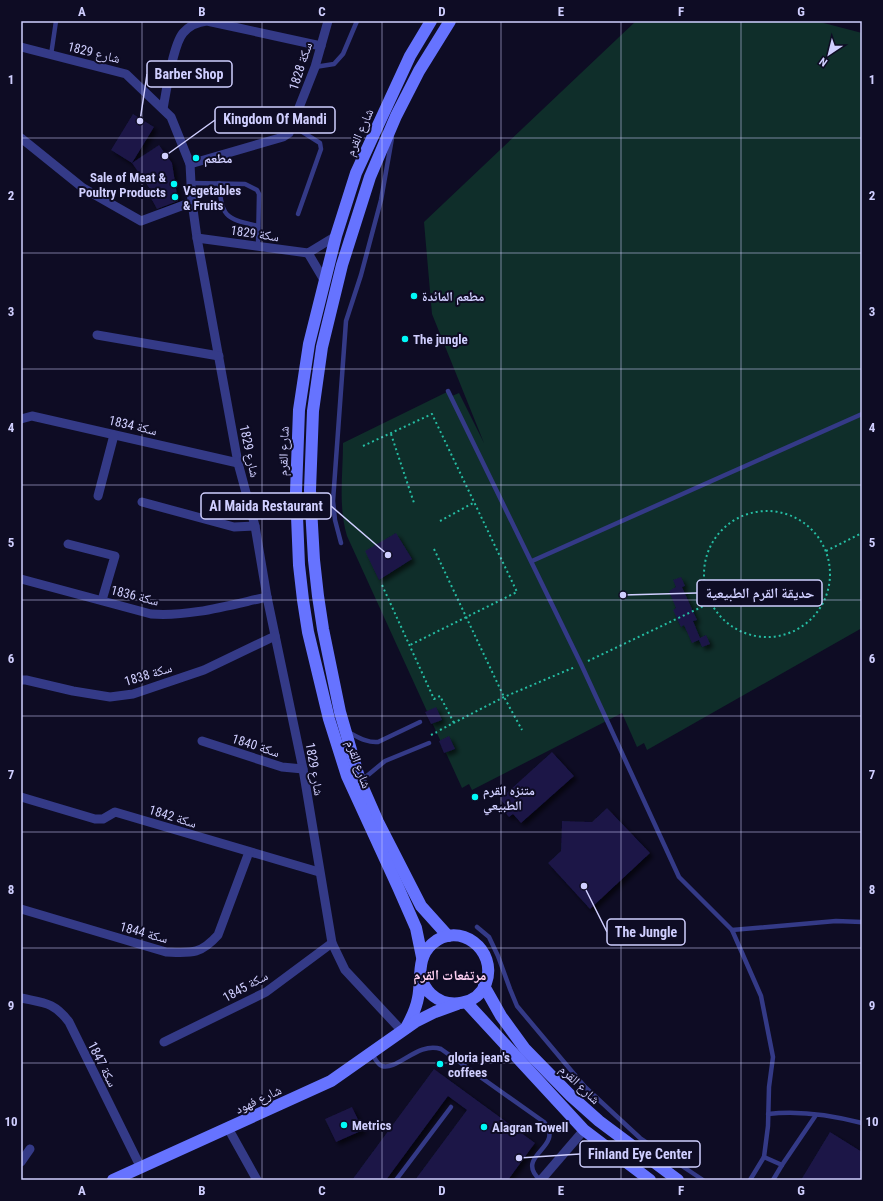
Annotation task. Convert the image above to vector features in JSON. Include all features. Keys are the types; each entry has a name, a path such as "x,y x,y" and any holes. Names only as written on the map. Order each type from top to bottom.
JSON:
{"main road":[{"path":"410,56 415,34 423,21"},
{"name":"شارع القرم","path":"422,957 416,928 347,776 329,719 308,632 303,600 299,565 296,492 299,410 309,344 336,236 356,173 410,56 431,21"},
{"name":"شارع القرم","path":"448,936 421,906 378,822 360,781 337,697 318,596 310,490 313,411 322,347 342,264 370,177 396,116 419,71 450,21"},
{"path":"448,936 459,936 470,939 485,954 488,965 488,976 480,993 461,1003 448,1003 440,1001 430,994 423,985 420,976 422,957 426,950 432,943 440,938 448,936"},
{"name":"شارع فهود","path":"404,1030 417,1003 420,987 420,976"},
{"name":"شارع القرم","path":"484,986 501,1016 525,1048 571,1096 599,1121 678,1180"},
{"path":"461,1003 584,1130 650,1180"},
{"name":"شارع فهود","path":"113,1180 331,1080 425,1017 461,1003"}],"street":[{"path":"163,109 177,45 182,35 188,28 198,22 207,21 321,46"},
{"name":"سكة 1828","path":"190,164 283,137 289,133 315,68 328,21"},
{"name":"1829 شارع","path":"21,47 126,74 171,117 190,164 192,202 197,238 238,462 255,526 267,598 303,769 332,943 345,970 404,1030"},
{"path":"21,138 83,188 141,221 192,202"},
{"path":"324,280 308,253 336,236"},
{"name":"سكة 1829","path":"197,238 308,253"},
{"path":"97,335 219,356"},
{"name":"سكة 1834","path":"21,419 32,416 238,462"},
{"path":"98,496 114,434"},
{"path":"142,502 234,527 255,526"},
{"path":"68,544 115,556 102,600"},
{"name":"سكة 1836","path":"21,580 151,614 167,616 267,598"},
{"name":"1838 سكة","path":"21,680 72,691 110,697 132,694 204,670 275,636"},
{"name":"سكة 1840","path":"202,741 282,767 303,769"},
{"name":"سكة 1842","path":"21,797 95,819 104,819 115,812 319,872"},
{"name":"سكة 1844","path":"21,909 166,952 184,953 198,951 209,945 218,935 249,852"},
{"name":"1845 سكة","path":"164,1042 266,992 332,943"},
{"name":"سكة 1847","path":"21,998 45,1003 54,1007 69,1022 140,1168"},
{"path":"228,1128 257,1180"},
{"path":"540,1180 584,1130"},
{"path":"21,1162 30,1149"}],"lane":[{"path":"52,55 56,21"},
{"path":"315,68 334,64 343,54 356,21"},
{"path":"341,543 335,520 333,501 346,321 361,275 381,200 396,116"},
{"path":"293,126 320,143 321,149 298,214"},
{"path":"191,183 245,184 257,190 259,194 258,246"},
{"path":"220,183 221,203 224,211 229,217 234,220 258,226"},
{"path":"448,391 581,664 679,877 732,930 761,996 773,1057 769,1087 768,1126 764,1157 750,1180"},
{"path":"532,561 862,414"},
{"path":"345,730 368,741 378,742 420,722"},
{"path":"360,781 385,761 429,743"},
{"path":"732,930 836,921 862,922"},
{"path":"477,927 489,937 517,1006 585,1087 640,1138 703,1180"},
{"path":"372,1053 379,1064 385,1066 392,1065 424,1048 433,1046 441,1049 544,1122 549,1129 549,1139 533,1161 532,1166 534,1175 540,1180"},
{"path":"396,1180 451,1107"},
{"path":"768,1114 793,1112 834,1116 862,1122"},
{"path":"772,1180 816,1115"},
{"path":"764,1157 782,1165"}],"path":[{"path":"363,446 432,414 517,592 410,645"},
{"path":"391,434 414,503"},
{"path":"440,521 475,502"},
{"path":"774,511 790,515 809,526 826,551 831,576 822,606 811,621 791,633 763,638 738,631 721,618 710,603 704,584 705,558 712,541 732,520 755,512 774,511"},
{"path":"826,551 862,533"},
{"path":"434,549 504,697 522,730"},
{"path":"382,585 434,699 440,696 454,723"}],"green space":[{"path":"636,21 816,21 862,33 862,628 647,750 644,743 637,747 622,713 472,790 469,784 462,788 347,536 344,525 342,502 343,443 449,391 452,396 459,393 484,443 432,314 424,222"}],"building":[{"path":"133,114 154,127 132,163 111,150"},
{"path":"159,145 172,163 178,201 157,209 147,191 150,189 132,163"},
{"path":"396,533 412,559 379,580 365,551"},
{"path":"681,577 685,586 682,587 697,620 693,621 700,638 706,635 710,644 702,647 699,640 692,643 684,625 681,627 673,610 676,608 669,591 676,587 673,580"},
{"path":"436,707 442,720 431,724 425,712"},
{"path":"449,736 455,749 444,753 439,741"},
{"path":"552,752 574,776 521,823 513,814 509,817 502,809 506,806 500,799"},
{"path":"607,808 650,853 590,909 548,863 561,851 562,821 592,822"},
{"name":"Alagran Towell","path":"434,1069 535,1143 508,1180 415,1180 467,1110 448,1096 386,1180 352,1180"},
{"name":"Metrics","path":"352,1107 363,1130 336,1142 325,1119"},
{"path":"830,1132 862,1152 862,1180 801,1180"}],"place":[{"name":"Barber Shop","path":"140,121"},
{"name":"Kingdom Of Mandi","path":"165,156"},
{"name":"مطعم","path":"196,158"},
{"name":"Sale of Meat & Poultry Products","path":"174,184"},
{"name":"Vegetables & Fruits","path":"175,197"},
{"name":"مطعم المائدة","path":"414,296"},
{"name":"The jungle","path":"405,339"},
{"name":"Al Maida Restaurant","path":"388,555"},
{"name":"حديقة القرم الطبيعية","path":"623,595"},
{"name":"متنزه القرم الطبيعي","path":"475,797"},
{"name":"The Jungle","path":"584,886"},
{"name":"gloria jean's coffees","path":"440,1064"},
{"name":"Metrics","path":"344,1125"},
{"name":"Alagran Towell","path":"484,1127"},
{"name":"Finland Eye Center","path":"519,1158"}],"district":[{"name":"مرتفعات القرم","path":"450,975"}]}
